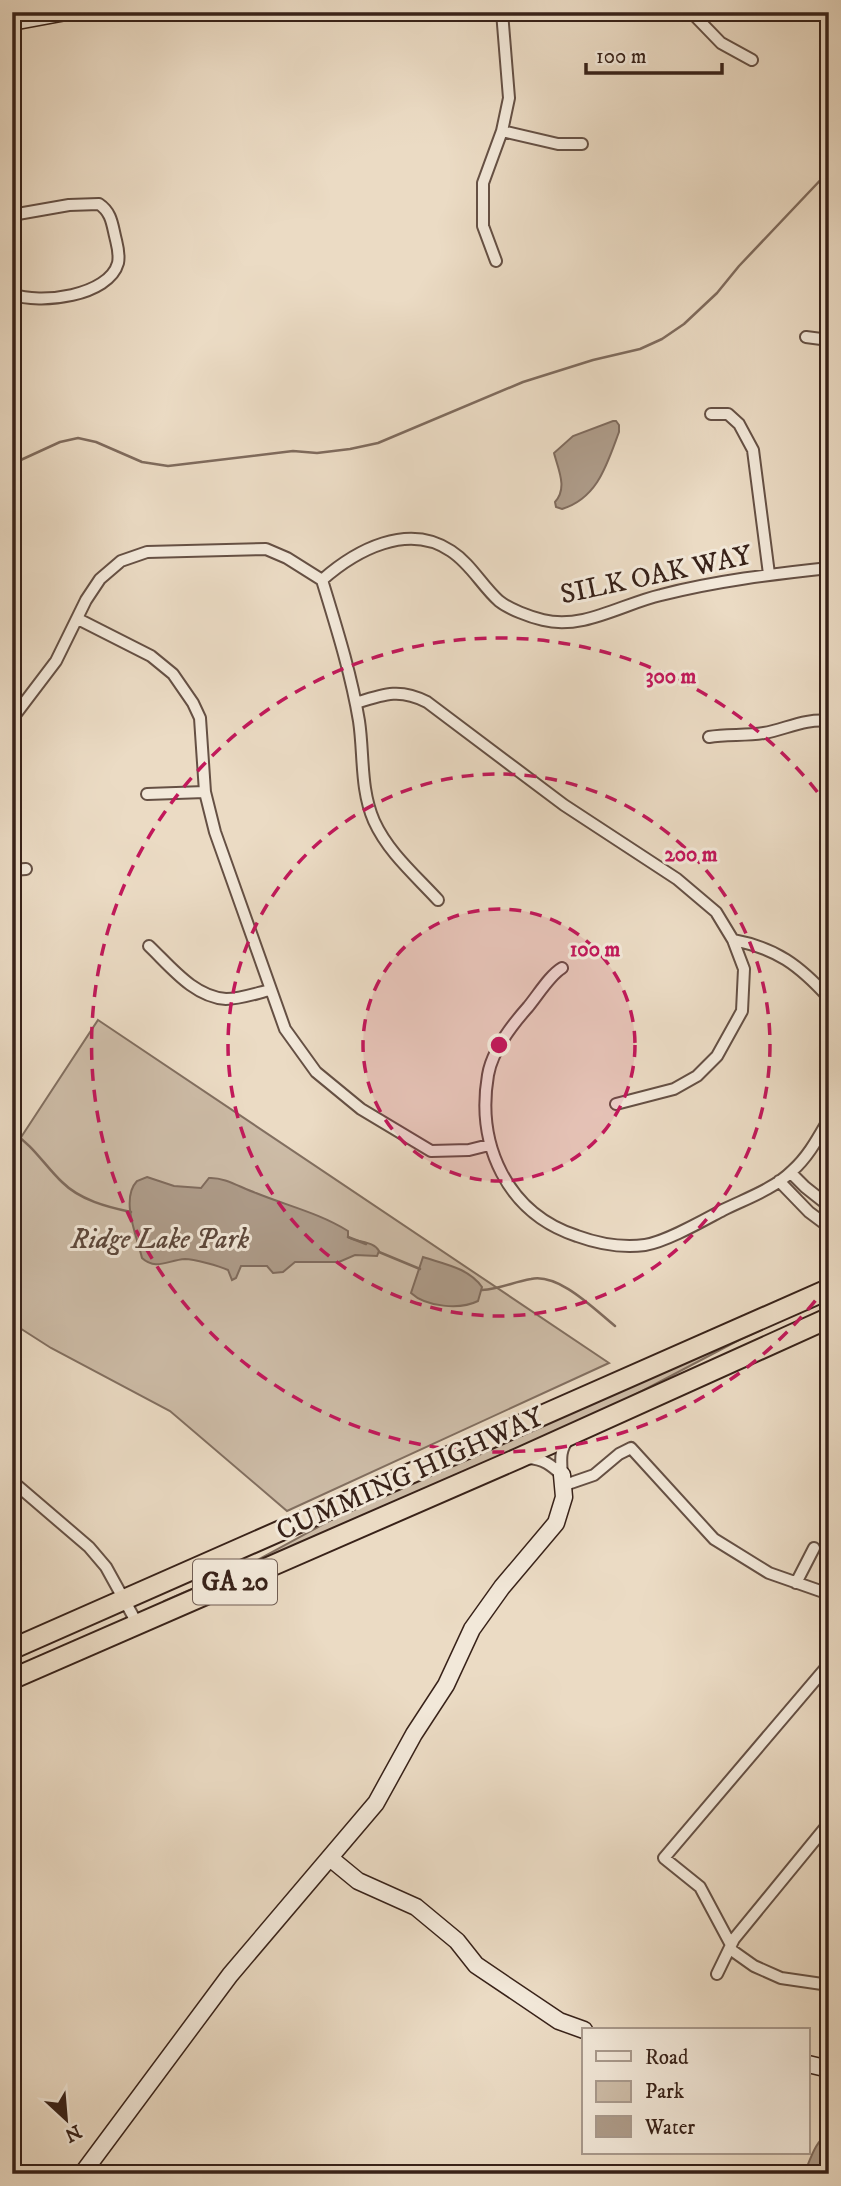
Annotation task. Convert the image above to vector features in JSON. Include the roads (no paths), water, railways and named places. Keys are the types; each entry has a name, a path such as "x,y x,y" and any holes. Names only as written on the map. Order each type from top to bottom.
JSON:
{"highway":[{"name":"CUMMING HIGHWAY","path":"12,1649 829,1289"},
{"name":"CUMMING HIGHWAY","path":"12,1679 519,1458 829,1318"}],"street":[{"path":"12,22 66,12"},
{"path":"496,261 483,226 483,183 502,131 509,98 502,12"},
{"path":"691,12 721,43 752,60"},
{"path":"502,131 558,144 582,144"},
{"path":"12,215 69,205 99,204 109,214 119,253 117,265 110,277 86,291 54,298 19,297 12,294"},
{"path":"806,337 829,340"},
{"path":"711,414 728,414 739,424 752,450 769,574"},
{"name":"SILK OAK WAY","path":"322,580 357,554 381,542 408,539 431,541 451,551 469,567 500,603 542,620 565,622 590,619 661,595 769,574 829,568"},
{"path":"12,719 57,662 100,579 121,561 147,552 266,549 287,558 322,580 356,703 366,799 374,822 388,848 438,900"},
{"path":"78,619 151,656 173,674 200,718 205,792 215,832 285,1029 316,1072 361,1109 431,1150 469,1150 489,1145"},
{"path":"356,703 388,693 412,694 428,702 564,805 677,880 716,912 733,940 744,969 742,1011 717,1056 696,1076 674,1089 616,1104"},
{"path":"709,737 764,733 793,724 829,721"},
{"path":"147,794 205,792"},
{"path":"12,870 26,869"},
{"path":"733,940 778,953 807,974 829,998"},
{"path":"149,946 190,984 210,996 229,999 270,990"},
{"path":"562,968 522,1014 496,1051 488,1074 486,1124 489,1145 499,1170 525,1207 553,1227 596,1243 627,1246 648,1244 701,1222 792,1173 812,1149 829,1119"},
{"path":"792,1173 829,1206"},
{"path":"779,1181 809,1212 829,1227"},
{"path":"86,2172 230,1975 376,1803 414,1734 446,1685 472,1629 502,1587 551,1532 562,1507 564,1480 560,1455 563,1446 574,1432"},
{"path":"564,1480 594,1475 619,1454 631,1448 715,1539 769,1573 829,1594"},
{"path":"519,1458 540,1458 548,1462 564,1480"},
{"path":"12,1481 89,1546 106,1567 138,1625"},
{"path":"796,1583 814,1548"},
{"path":"829,1664 664,1858 700,1887 730,1947 754,1966 781,1978 829,1985"},
{"path":"718,1974 730,1947 829,1823"},
{"path":"330,1858 358,1881 416,1907 457,1941 476,1965 559,2021 582,2029"},
{"path":"810,2064 829,2069"}],"water":[{"path":"613,421 619,425 619,432 600,478 584,497 574,504 562,509 556,507 561,485 554,453 573,436"},
{"path":"147,1177 174,1186 201,1188 209,1178 227,1181 326,1219 348,1231 348,1237 373,1245 379,1251 377,1256 355,1255 339,1262 295,1262 283,1272 273,1273 267,1266 241,1266 236,1278 232,1280 228,1270 194,1260 152,1264 142,1258 130,1208 132,1189 137,1181"},
{"path":"423,1257 470,1275 482,1287 478,1301 462,1306 443,1306 417,1298 411,1293"},
{"path":"829,2134 829,2174 804,2174 817,2146"}],"waterway":[{"path":"12,464 60,442 78,438 96,442 142,462 168,466 293,451 317,453 378,443 523,382 593,360 640,349 662,339 684,324 717,293 829,171"},
{"path":"12,1132 33,1149 62,1182 77,1194 103,1205 131,1212"},
{"path":"348,1237 366,1244"},
{"path":"379,1252 420,1269"},
{"path":"482,1290 531,1279 553,1281 576,1294 615,1326"}],"park label":[{"name":"Ridge Lake Park","path":"160,1239"}]}
